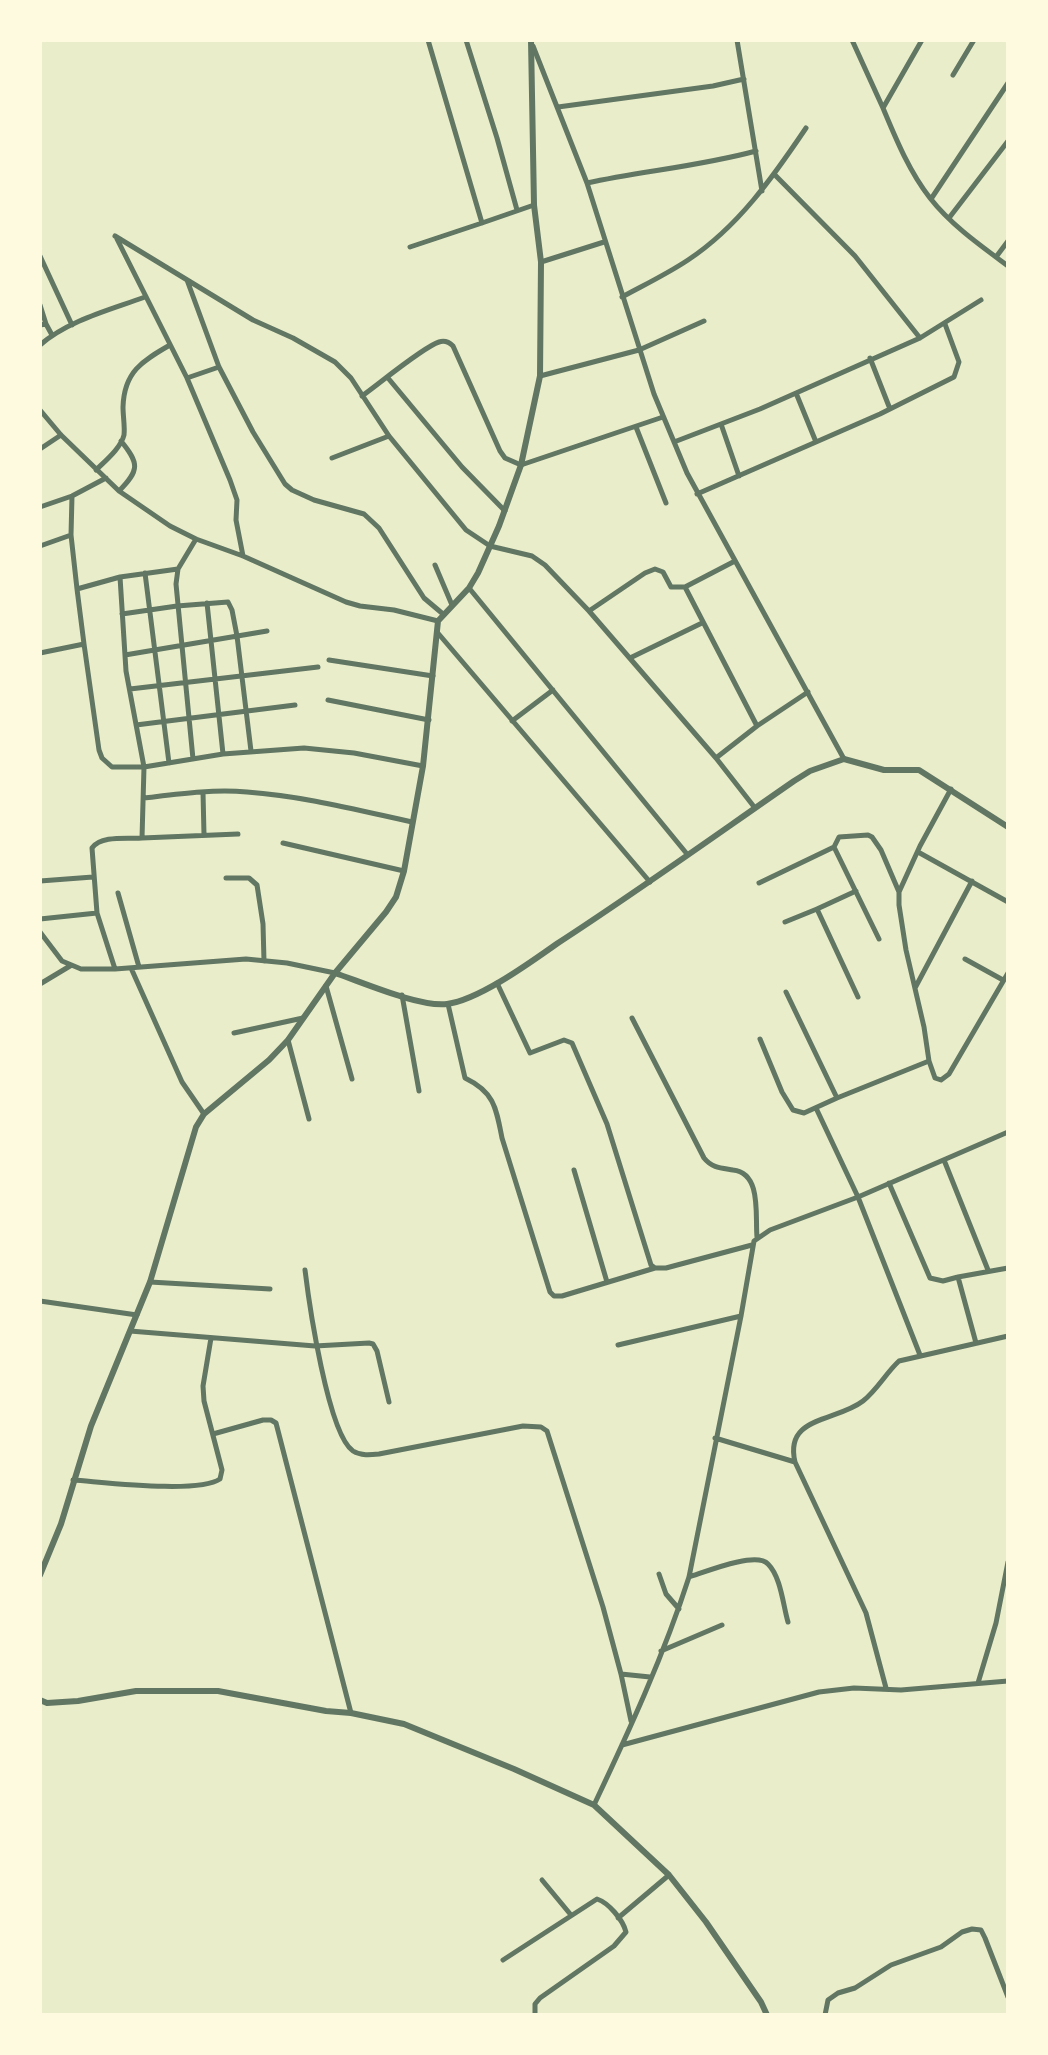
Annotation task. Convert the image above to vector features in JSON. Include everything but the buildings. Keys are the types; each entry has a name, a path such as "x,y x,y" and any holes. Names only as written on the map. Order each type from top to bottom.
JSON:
{"street":[{"path":"428,40 482,223"},
{"path":"466,40 517,210"},
{"path":"737,40 762,191"},
{"path":"852,40 900,149 931,199 949,218 1008,266"},
{"path":"883,108 922,40"},
{"path":"953,75 974,40"},
{"path":"532,42 587,183 639,350 663,417 697,494 844,759"},
{"path":"40,1575 61,1524 90,1426 150,1282 195,1127 204,1114 269,1060 288,1040 335,973 396,897 404,871 423,766 438,621 469,588 505,511 521,465 540,376 541,262 534,205 532,42"},
{"path":"558,107 713,86 744,79"},
{"path":"931,199 1008,83"},
{"path":"622,297 689,259 722,233 762,191 806,128"},
{"path":"949,218 1008,141"},
{"path":"587,183 756,151"},
{"path":"774,174 855,256 920,338"},
{"path":"410,247 534,205"},
{"path":"243,556 234,492 187,378 115,236 253,320 293,338 335,362 351,378 389,436 466,530 490,547 532,556 545,565 630,658 755,808"},
{"path":"996,257 1008,241"},
{"path":"541,262 604,242"},
{"path":"40,256 72,325"},
{"path":"187,280 219,368 285,484 301,495 351,509 372,520 424,598 443,614"},
{"path":"40,345 52,335 72,325 145,297"},
{"path":"674,442 796,393 920,338 981,300"},
{"path":"40,305 43,324 52,335"},
{"path":"540,376 639,350 704,321"},
{"path":"697,494 945,383 958,371 959,362 945,324"},
{"path":"362,396 436,343 449,342 500,451 505,458 521,465 663,417"},
{"path":"96,470 124,435 123,401 130,375 144,361 170,345"},
{"path":"870,358 890,409"},
{"path":"187,378 219,368"},
{"path":"388,378 462,467 505,511"},
{"path":"796,393 816,442"},
{"path":"40,411 119,491 170,526 196,540 243,556 346,602 438,621"},
{"path":"721,424 740,475"},
{"path":"636,427 666,503"},
{"path":"40,449 61,435"},
{"path":"332,458 389,436"},
{"path":"119,491 136,468 133,456 121,441"},
{"path":"40,507 72,496 106,478"},
{"path":"72,496 71,535 84,644 99,750 107,764 118,768 144,767 251,751 327,749 423,766"},
{"path":"40,546 71,535"},
{"path":"193,759 176,576 196,540"},
{"path":"589,611 655,569 663,572 671,587 685,587 735,561"},
{"path":"435,565 452,605"},
{"path":"77,589 120,577 178,569"},
{"path":"145,573 169,763"},
{"path":"120,577 125,655 144,767 142,838"},
{"path":"685,587 757,726"},
{"path":"469,588 687,854"},
{"path":"122,614 225,601 230,605 237,636 251,751"},
{"path":"206,603 223,754"},
{"path":"630,658 702,623"},
{"path":"125,655 267,631"},
{"path":"437,632 650,882"},
{"path":"40,653 84,644"},
{"path":"329,660 433,676"},
{"path":"130,689 318,667"},
{"path":"512,721 553,690"},
{"path":"716,758 757,726 808,692"},
{"path":"328,700 429,720"},
{"path":"136,725 295,705"},
{"path":"40,932 53,952 70,966 114,969 218,960 264,961 335,973 434,1004 448,1004 497,983 650,882 810,771 844,759 884,770 919,771 1008,827"},
{"path":"899,892 951,789"},
{"path":"144,798 203,792 244,792 296,797 412,822"},
{"path":"203,792 204,835"},
{"path":"114,969 97,913 93,877 94,844 107,839 238,834"},
{"path":"759,883 834,846 839,837 872,837 881,850 899,892 900,916 935,1078 945,1078 1008,973"},
{"path":"283,843 404,871"},
{"path":"834,846 879,939"},
{"path":"918,852 1008,902"},
{"path":"40,881 93,877"},
{"path":"226,878 249,878 257,885 262,911 264,961"},
{"path":"915,988 972,881"},
{"path":"785,922 856,891"},
{"path":"118,893 139,967"},
{"path":"817,909 858,997"},
{"path":"40,919 97,913"},
{"path":"965,959 1003,980"},
{"path":"40,984 70,966"},
{"path":"131,968 176,1069 204,1114"},
{"path":"497,983 530,1053 564,1040 572,1043 607,1124 649,1260 655,1268"},
{"path":"326,986 352,1079"},
{"path":"786,992 837,1098"},
{"path":"402,995 419,1091"},
{"path":"448,1004 465,1078 490,1095 550,1292 554,1296 752,1245"},
{"path":"234,1033 305,1018"},
{"path":"594,1805 679,1609 689,1577 741,1316 752,1245 757,1237 754,1187 750,1178 744,1172 709,1165 632,1018"},
{"path":"760,1039 782,1092 793,1110 804,1113 929,1060"},
{"path":"288,1040 309,1119"},
{"path":"816,1108 858,1197 920,1355"},
{"path":"757,1237 1008,1132"},
{"path":"944,1160 988,1270"},
{"path":"574,1170 607,1282"},
{"path":"889,1183 930,1278 943,1280 1008,1268"},
{"path":"305,1270 315,1346 340,1434 354,1451 365,1455 379,1454 523,1426 541,1427 547,1431 586,1549 621,1674 631,1721"},
{"path":"958,1278 976,1343"},
{"path":"150,1282 270,1289"},
{"path":"40,1301 137,1315"},
{"path":"618,1345 741,1316"},
{"path":"130,1331 315,1346 373,1344 389,1402"},
{"path":"886,1688 866,1613 795,1462 792,1450 794,1440 805,1426 852,1409 865,1400 888,1371 900,1362 920,1355 1008,1336"},
{"path":"73,1480 175,1486 217,1481 222,1470 203,1385 211,1338"},
{"path":"213,1434 234,1430 253,1421 271,1420 276,1423 351,1713"},
{"path":"715,1438 795,1462"},
{"path":"689,1577 747,1560 763,1561 774,1574 788,1622"},
{"path":"978,1683 1005,1587 1008,1562"},
{"path":"660,1573 666,1594 679,1609"},
{"path":"660,1652 722,1625"},
{"path":"621,1674 650,1676"},
{"path":"622,1745 819,1692 854,1688 901,1690 1008,1681"},
{"path":"40,1700 47,1703 78,1702 136,1692 218,1691 326,1711 351,1713 404,1724 594,1805 669,1875 706,1922 761,2002 767,2015"},
{"path":"618,1918 669,1875"},
{"path":"542,1880 571,1915"},
{"path":"503,1960 597,1899 606,1904 625,1927 626,1932 622,1938 540,1998 535,2004 535,2015"},
{"path":"825,2015 828,2000 833,1996 855,1988 891,1965 941,1947 972,1928 981,1930 1008,1997"}]}
